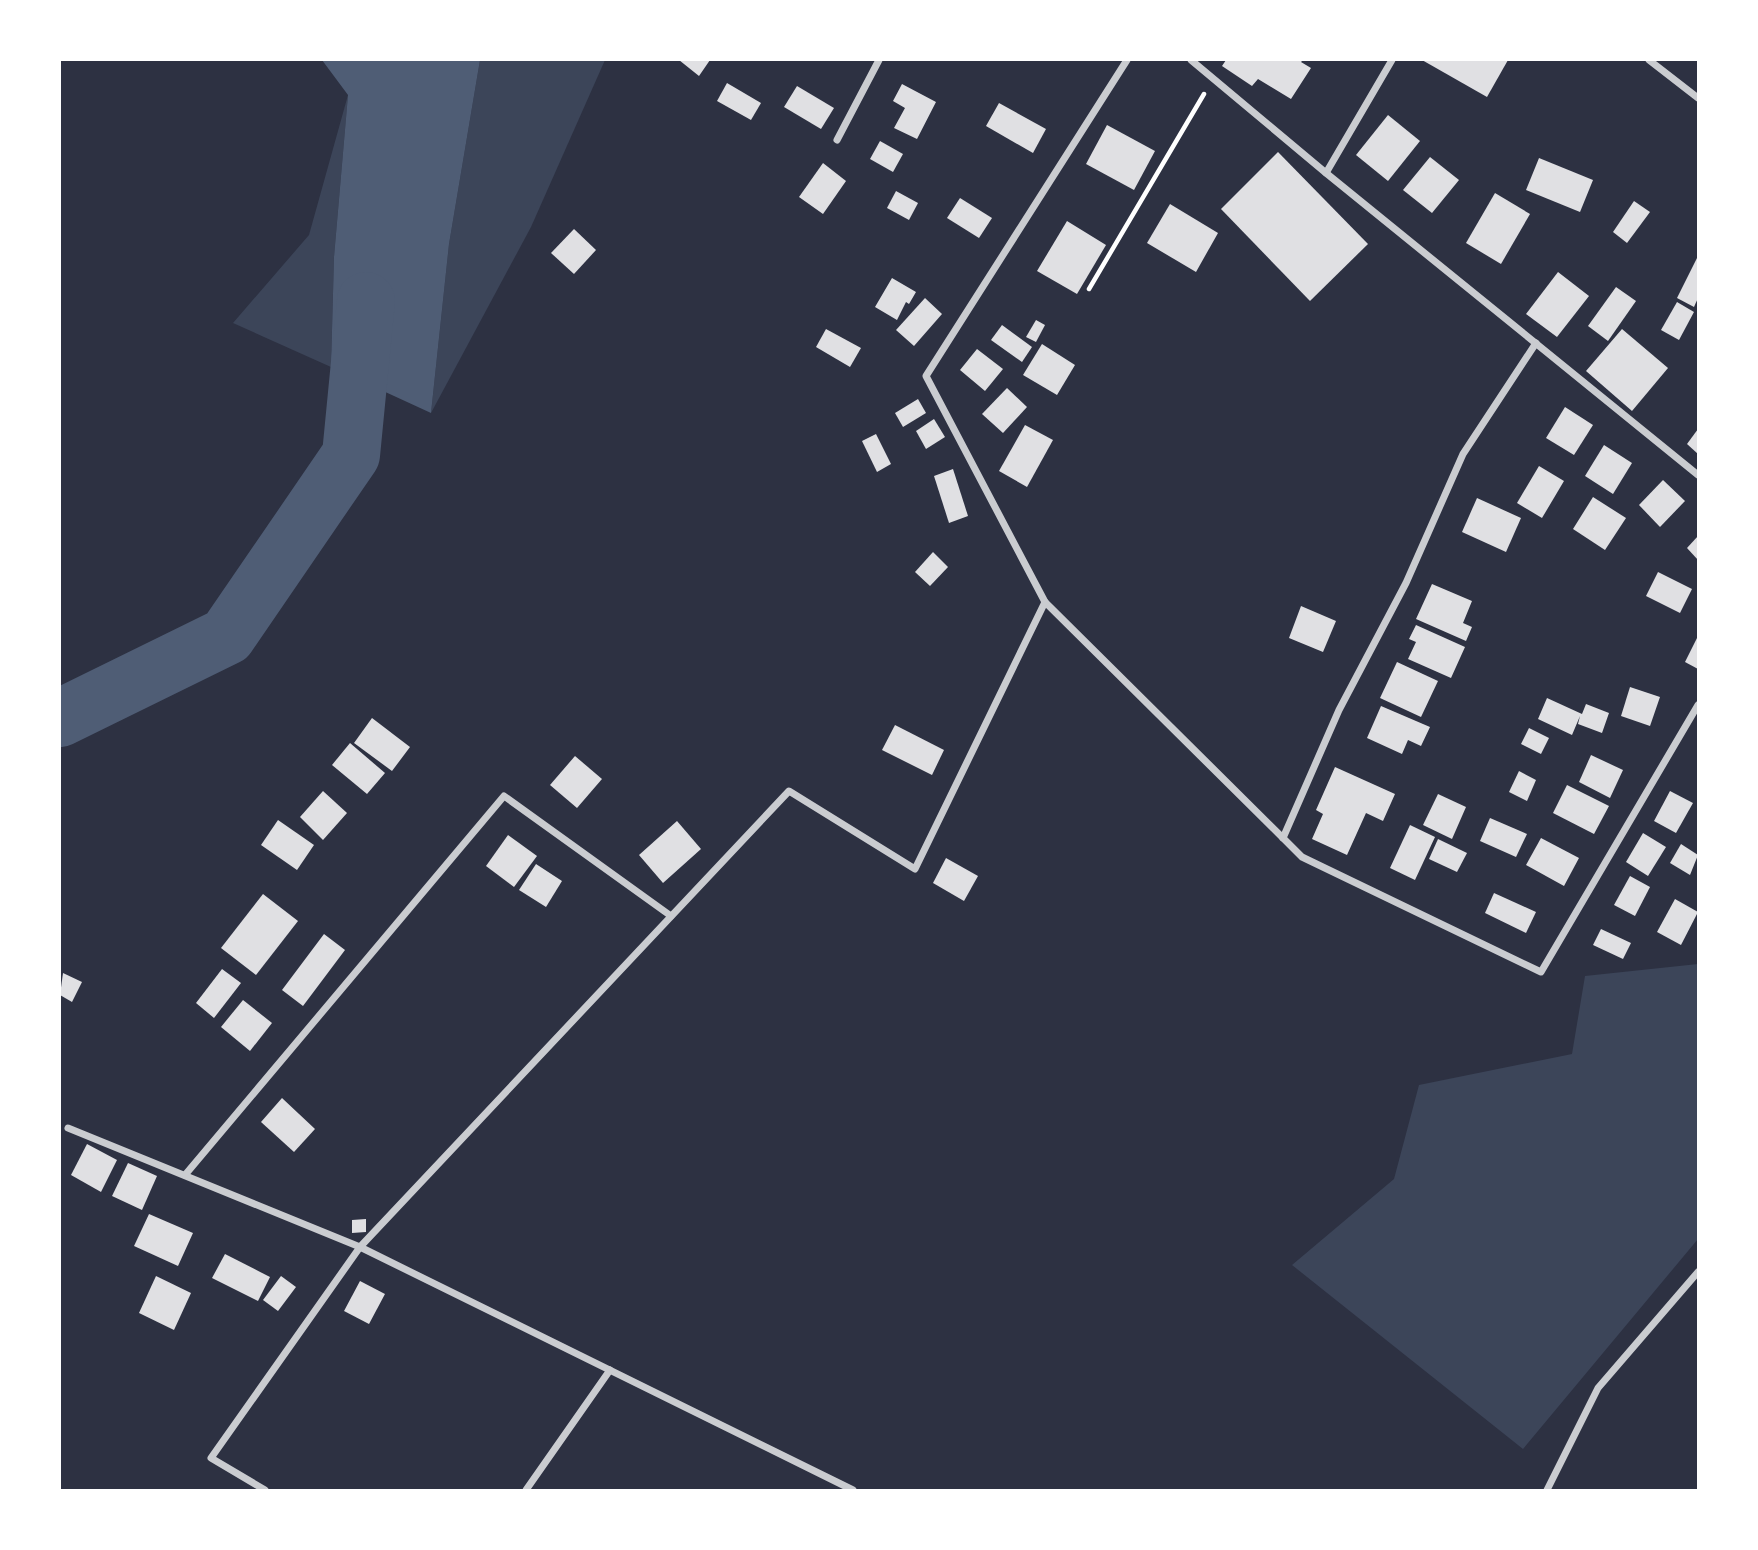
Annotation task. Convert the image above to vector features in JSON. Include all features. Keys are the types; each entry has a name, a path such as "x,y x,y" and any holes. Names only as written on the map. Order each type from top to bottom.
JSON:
{"street":[{"path":"836,140 879,60"},
{"path":"1127,60 926,376 1045,602 1303,857 1541,972 1699,705"},
{"path":"1191,60 1326,173 1699,475"},
{"path":"1326,173 1392,60"},
{"path":"1648,60 1699,98"},
{"path":"1283,838 1339,710 1406,583 1463,454 1536,343"},
{"path":"265,1490 211,1458 360,1247 789,790 915,869 1045,602"},
{"path":"184,1175 504,796 671,916"},
{"path":"68,1128 360,1247 853,1490"},
{"path":"1547,1490 1598,1388 1699,1272"},
{"path":"526,1490 610,1370"}],"path":[{"path":"1089,289 1213,78"}],"shaded area":[{"path":"322,60 480,60 449,244 431,413 331,367 334,257 348,95"},
{"path":"480,60 605,60 531,227 431,413 449,244"},
{"path":"348,95 334,257 331,367 233,323 309,235"},
{"path":"1698,964 1698,1239 1523,1449 1292,1265 1394,1179 1419,1085 1572,1054 1585,976"}],"building":[{"path":"679,60 710,60 699,76"},
{"path":"1226,60 1303,60 1301,62 1311,68 1291,99 1258,79 1252,86 1222,66"},
{"path":"1422,60 1508,60 1487,97"},
{"path":"727,83 761,103 751,120 717,101"},
{"path":"902,84 936,102 917,139 894,128 905,108 893,101"},
{"path":"797,86 834,108 821,129 784,107"},
{"path":"999,103 1046,129 1033,153 986,126"},
{"path":"1388,115 1420,141 1388,181 1356,155"},
{"path":"1107,125 1155,151 1134,190 1086,164"},
{"path":"880,141 903,154 893,172 870,159"},
{"path":"1278,152 1368,244 1310,301 1221,209"},
{"path":"1430,157 1459,180 1432,213 1403,190"},
{"path":"1539,158 1593,180 1580,212 1526,190"},
{"path":"823,163 846,181 823,214 799,197"},
{"path":"896,191 918,203 909,220 887,208"},
{"path":"1495,193 1530,214 1501,264 1466,243"},
{"path":"960,198 992,218 979,238 947,218"},
{"path":"1634,201 1650,212 1627,243 1613,232"},
{"path":"1170,204 1218,233 1196,272 1147,243"},
{"path":"1067,221 1106,245 1077,294 1037,271"},
{"path":"574,229 596,250 574,274 551,253"},
{"path":"1698,256 1698,298 1694,307 1677,298"},
{"path":"1558,272 1589,296 1557,337 1526,314"},
{"path":"892,278 916,292 909,304 906,302 897,320 875,307"},
{"path":"1616,287 1636,301 1608,341 1588,326"},
{"path":"925,298 942,314 914,346 896,330"},
{"path":"1677,302 1694,312 1679,340 1661,330"},
{"path":"1036,320 1045,325 1036,342 1026,337"},
{"path":"1002,325 1032,347 1022,362 991,340"},
{"path":"826,329 861,348 850,367 816,347"},
{"path":"1622,329 1668,368 1632,411 1586,371"},
{"path":"1042,344 1075,365 1057,395 1023,375"},
{"path":"977,349 1003,369 985,391 960,370"},
{"path":"1007,388 1027,407 1003,433 982,414"},
{"path":"918,399 926,413 903,427 895,413"},
{"path":"1565,407 1593,425 1574,455 1546,438"},
{"path":"934,419 945,437 926,449 916,431"},
{"path":"1025,425 1053,440 1027,487 999,471"},
{"path":"1698,429 1698,454 1687,444"},
{"path":"876,434 891,464 877,472 862,441"},
{"path":"1604,445 1632,463 1613,494 1585,476"},
{"path":"1539,466 1564,481 1542,518 1517,503"},
{"path":"953,469 968,516 949,523 934,476"},
{"path":"1663,480 1685,501 1660,527 1639,505"},
{"path":"1593,497 1626,518 1605,550 1573,529"},
{"path":"1477,498 1521,518 1506,552 1462,532"},
{"path":"1698,536 1698,560 1687,548"},
{"path":"933,552 948,567 930,586 915,572"},
{"path":"1658,572 1692,589 1680,613 1646,596"},
{"path":"1432,584 1472,601 1463,623 1472,627 1466,641 1416,619"},
{"path":"1301,606 1336,621 1323,652 1289,638"},
{"path":"1416,625 1465,647 1451,678 1408,659 1416,642 1409,639"},
{"path":"1698,636 1698,669 1685,662"},
{"path":"1397,662 1438,681 1421,717 1380,698"},
{"path":"1630,687 1660,697 1650,726 1621,716"},
{"path":"1547,698 1582,714 1586,704 1609,713 1602,733 1578,724 1580,716 1572,735 1538,719"},
{"path":"1381,706 1430,727 1421,746 1408,740 1402,754 1367,738"},
{"path":"372,718 410,747 392,771 354,743"},
{"path":"895,725 944,750 932,775 882,750"},
{"path":"1529,728 1549,738 1541,754 1521,744"},
{"path":"350,743 385,773 367,794 332,765"},
{"path":"1591,755 1623,770 1610,798 1579,782"},
{"path":"575,756 602,779 577,808 550,785"},
{"path":"1335,767 1395,794 1383,821 1366,813 1347,855 1312,839 1323,814 1316,810"},
{"path":"1519,771 1536,780 1527,801 1509,792"},
{"path":"1567,785 1609,806 1594,834 1553,813"},
{"path":"323,791 347,813 323,840 300,817"},
{"path":"1670,791 1693,803 1676,833 1654,821"},
{"path":"1438,794 1466,807 1452,839 1423,825"},
{"path":"1490,818 1527,834 1516,857 1480,841"},
{"path":"278,820 314,845 297,870 261,845"},
{"path":"677,821 701,849 663,883 639,855"},
{"path":"1410,825 1435,837 1415,880 1390,868"},
{"path":"1643,833 1666,847 1648,876 1626,862"},
{"path":"508,835 537,856 514,887 486,866"},
{"path":"1541,838 1579,858 1564,886 1526,865"},
{"path":"1438,839 1467,853 1457,872 1429,859"},
{"path":"1681,844 1698,855 1690,875 1670,863"},
{"path":"946,858 978,876 964,901 933,883"},
{"path":"536,864 562,881 546,907 519,890"},
{"path":"1630,876 1650,887 1635,916 1614,905"},
{"path":"1494,893 1536,912 1526,933 1485,913"},
{"path":"263,894 298,921 256,975 221,948"},
{"path":"1675,899 1698,912 1681,945 1657,932"},
{"path":"1601,929 1631,943 1623,959 1593,945"},
{"path":"324,934 345,950 303,1006 282,990"},
{"path":"222,969 241,983 214,1018 196,1003"},
{"path":"63,973 82,982 72,1002 60,995"},
{"path":"243,1000 272,1023 250,1051 221,1027"},
{"path":"282,1098 315,1129 294,1152 261,1122"},
{"path":"87,1144 117,1160 101,1192 71,1175"},
{"path":"128,1163 157,1176 142,1210 112,1196"},
{"path":"149,1214 193,1233 178,1266 134,1246"},
{"path":"366,1219 366,1232 352,1233 352,1220"},
{"path":"225,1254 270,1277 258,1301 212,1278"},
{"path":"156,1276 191,1293 174,1330 139,1313"},
{"path":"281,1276 296,1287 278,1311 263,1300"},
{"path":"360,1281 385,1294 369,1324 344,1311"}],"waterway":[{"path":"60,718 227,636 351,455 366,301"}]}
